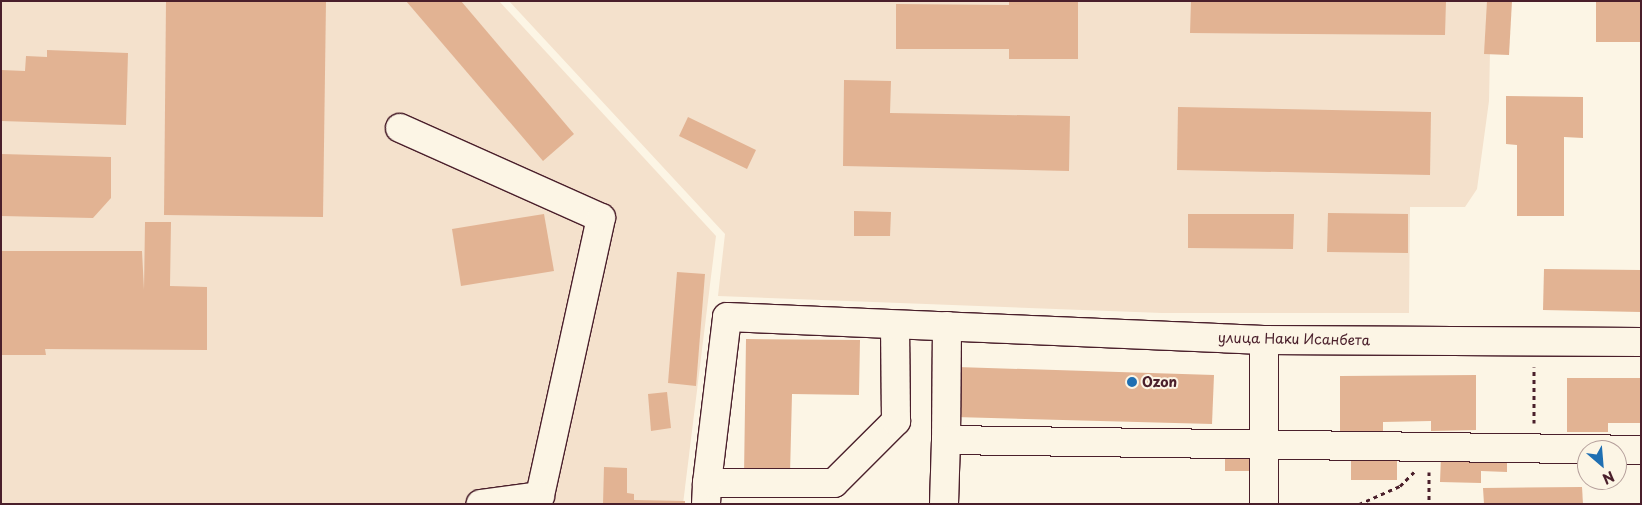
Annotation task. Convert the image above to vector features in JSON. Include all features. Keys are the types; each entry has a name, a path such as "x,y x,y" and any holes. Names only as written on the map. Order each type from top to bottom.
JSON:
{"street":[{"path":"400,128 601,218 540,496 481,504"},
{"name":"улица Наки Исанбета","path":"707,493 727,317 1264,340 1641,342"},
{"path":"707,493 834,483 896,421 895,325"},
{"path":"944,504 947,326"},
{"path":"1264,340 1264,504"},
{"path":"946,440 1264,446 1429,452 1534,449 1641,450"}],"path":[{"path":"1534,341 1534,449"},
{"path":"1359,504 1400,486 1429,452"},
{"path":"1429,452 1429,504"}],"shaded area":[{"path":"1,1 499,1 716,236 683,504 1,504"},
{"path":"509,1 1491,1 1489,101 1477,189 1465,207 1410,207 1409,313 1162,313 718,296 725,234"}],"building":[{"path":"166,1 326,1 323,217 164,215"},
{"path":"406,1 461,1 574,134 543,161"},
{"path":"1009,1 1078,1 1078,59 1009,59 1009,49 896,49 896,4 1009,5"},
{"path":"1191,1 1446,1 1445,35 1190,33"},
{"path":"1487,1 1512,1 1509,55 1484,54"},
{"path":"1596,1 1641,1 1641,42 1596,42"},
{"path":"47,50 128,53 126,125 1,121 1,70 25,71 26,56 47,57"},
{"path":"844,80 891,81 890,113 1070,116 1069,171 843,166"},
{"path":"1506,96 1583,97 1583,138 1564,137 1564,216 1517,216 1517,145 1506,144"},
{"path":"1178,107 1431,112 1430,175 1177,170"},
{"path":"688,117 756,150 747,169 679,136"},
{"path":"1,154 111,157 111,198 93,218 1,216"},
{"path":"854,211 891,212 890,236 854,236"},
{"path":"1328,213 1408,214 1408,253 1327,252"},
{"path":"544,214 554,271 461,286 452,229"},
{"path":"1188,214 1294,214 1293,249 1188,248"},
{"path":"145,222 171,222 170,286 207,287 207,350 45,349 46,355 1,355 1,251 142,251 144,290"},
{"path":"1544,269 1641,270 1641,312 1543,310"},
{"path":"677,272 705,274 696,386 668,383"},
{"path":"746,339 860,340 859,395 792,394 790,475 744,475"},
{"path":"957,367 1214,375 1212,424 955,417"},
{"path":"1476,375 1476,430 1431,431 1431,421 1383,422 1383,433 1340,434 1340,376"},
{"path":"1567,378 1641,378 1641,423 1608,423 1608,432 1567,432"},
{"path":"667,392 671,428 651,431 648,394"},
{"path":"1250,455 1250,471 1225,471 1225,456"},
{"path":"1441,456 1507,458 1507,472 1481,471 1481,483 1440,482"},
{"path":"1351,458 1397,458 1397,480 1351,480"},
{"path":"604,467 627,468 627,493 634,494 634,500 685,501 685,504 603,504"},
{"path":"1577,487 1577,490 1582,490 1583,504 1484,504 1483,488"}],"place":[{"name":"Ozon","path":"1132,382"}]}
